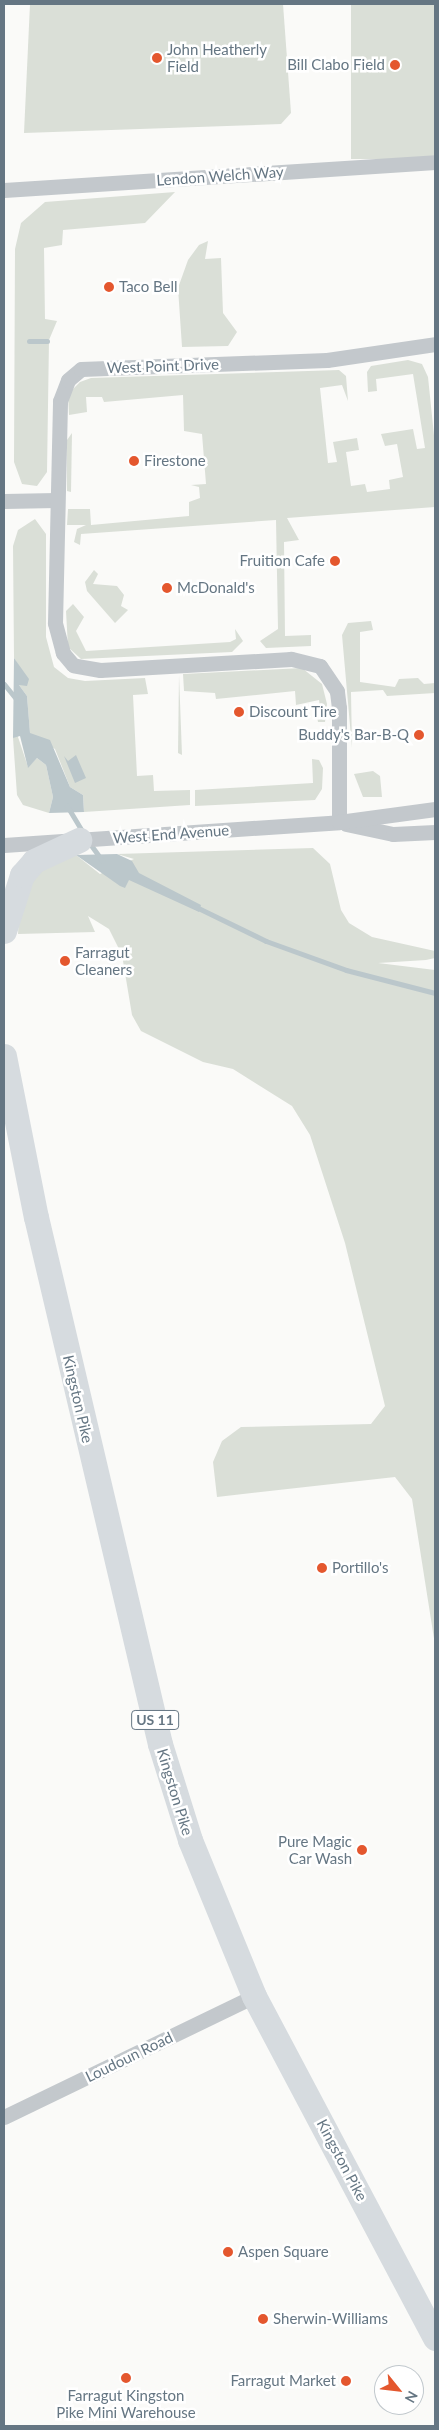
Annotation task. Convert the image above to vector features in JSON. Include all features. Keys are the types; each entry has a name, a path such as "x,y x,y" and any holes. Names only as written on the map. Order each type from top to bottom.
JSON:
{"main road":[{"path":"4,930 22,875 34,861 74,841"},
{"name":"Kingston Pike","path":"4,1056 36,1217 160,1744 190,1840 254,1996 435,2338"}],"street":[{"name":"Lendon Welch Way","path":"4,190 435,162"},
{"name":"West Point Drive","path":"339,822 338,700 320,666 291,658 100,670 73,665 63,654 54,623 60,401 68,380 80,370 328,360 435,344"},
{"path":"4,501 56,500"},
{"name":"West End Avenue","path":"4,845 339,822 435,809"},
{"name":"West End Avenue","path":"339,822 393,834 435,832"},
{"name":"Loudoun Road","path":"4,2117 254,1996"}],"shaded area":[{"name":"John Heatherly Field","path":"30,4 283,4 291,113 281,124 24,133"},
{"name":"Bill Clabo Field","path":"351,4 435,4 435,159 351,159"},
{"path":"175,192 145,223 63,230 62,245 44,248 45,319 57,321 49,340 47,472 37,486 22,484 14,462 15,249 21,223 45,202"},
{"path":"208,241 205,259 221,258 223,313 237,332 228,346 182,347 178,288 188,260 199,245"},
{"path":"408,360 422,364 428,377 435,445 435,507 287,518 299,540 284,542 285,636 311,635 311,646 266,648 260,641 278,629 276,520 81,534 80,545 74,542 77,529 86,525 67,525 68,509 90,509 91,525 189,516 189,502 200,498 199,487 191,485 206,484 202,434 184,431 183,395 104,402 102,397 86,397 87,412 69,415 68,394 80,382 91,378 339,370 346,376 348,401 342,385 320,388 328,463 337,462 333,442 357,438 359,450 346,452 351,486 365,484 367,492 390,489 389,480 403,477 397,444 385,446 381,434 413,429 417,449 425,448 413,374 376,379 377,391 368,392 367,372 371,366"},
{"path":"72,433 71,492 67,491 67,440"},
{"path":"35,519 46,534 46,637 54,667 68,678 85,681 145,678 148,694 133,695 137,776 153,775 154,791 190,790 190,805 84,812 83,795 70,787 55,749 30,734 27,696 19,685 23,673 14,658 13,546 18,530"},
{"path":"94,570 98,574 93,584 117,586 124,595 121,606 128,610 115,623 87,591 85,582"},
{"path":"73,604 84,617 76,631 86,651 230,642 236,639 235,629 243,641 232,652 81,659 68,647 66,611"},
{"path":"371,621 373,630 360,632 360,682 395,687 399,679 418,678 424,684 435,683 435,693 387,696 383,690 351,692 352,748 342,635 348,623"},
{"path":"14,658 29,679 27,686 19,685 27,696 30,733 50,740 70,787 83,795 84,812 49,813 53,797 46,765 37,758 28,768 20,736 13,738"},
{"path":"302,668 322,684 327,704 325,722 318,722 317,716 321,714 319,700 296,705 295,691 216,699 215,693 184,691 183,674"},
{"path":"179,675 182,755 178,753"},
{"path":"17,734 28,767 37,758 46,765 53,797 49,813 23,805 17,795 13,738"},
{"path":"76,755 86,778 75,783 64,756 68,761"},
{"path":"312,759 319,760 323,768 322,789 315,800 195,806 195,790 313,783"},
{"path":"373,771 380,776 382,797 363,797 354,774"},
{"path":"313,848 330,864 341,910 349,923 372,937 435,951 435,958 426,960 378,963 435,970 435,1645 412,1499 395,1477 217,1497 213,1462 222,1441 241,1427 371,1424 385,1406 345,1243 310,1135 292,1106 233,1069 203,1062 141,1031 132,1015 122,955 109,929 88,916 95,932 18,934 19,915 35,873 57,859 76,855 100,874 134,859 117,854"},
{"path":"117,854 132,861 139,873 201,905 199,912 129,880 125,888 120,886 76,855"}],"waterway":[{"path":"29,341 47,341"},
{"path":"4,684 16,699"},
{"path":"67,806 83,833"},
{"path":"88,841 102,860"},
{"path":"194,906 266,941 346,970 435,993"}],"place":[{"name":"John Heatherly Field","path":"157,58"},
{"name":"Bill Clabo Field","path":"395,65"},
{"name":"Taco Bell","path":"109,287"},
{"name":"Firestone","path":"134,461"},
{"name":"Fruition Cafe","path":"335,561"},
{"name":"McDonald's","path":"167,588"},
{"name":"Discount Tire","path":"239,712"},
{"name":"Buddy's Bar-B-Q","path":"419,735"},
{"name":"Farragut Cleaners","path":"65,961"},
{"name":"Portillo's","path":"322,1568"},
{"name":"Pure Magic Car Wash","path":"362,1850"},
{"name":"Aspen Square","path":"228,2252"},
{"name":"Sherwin-Williams","path":"263,2319"},
{"name":"Farragut Kingston Pike Mini Warehouse","path":"126,2378"},
{"name":"Farragut Market","path":"346,2381"}]}
